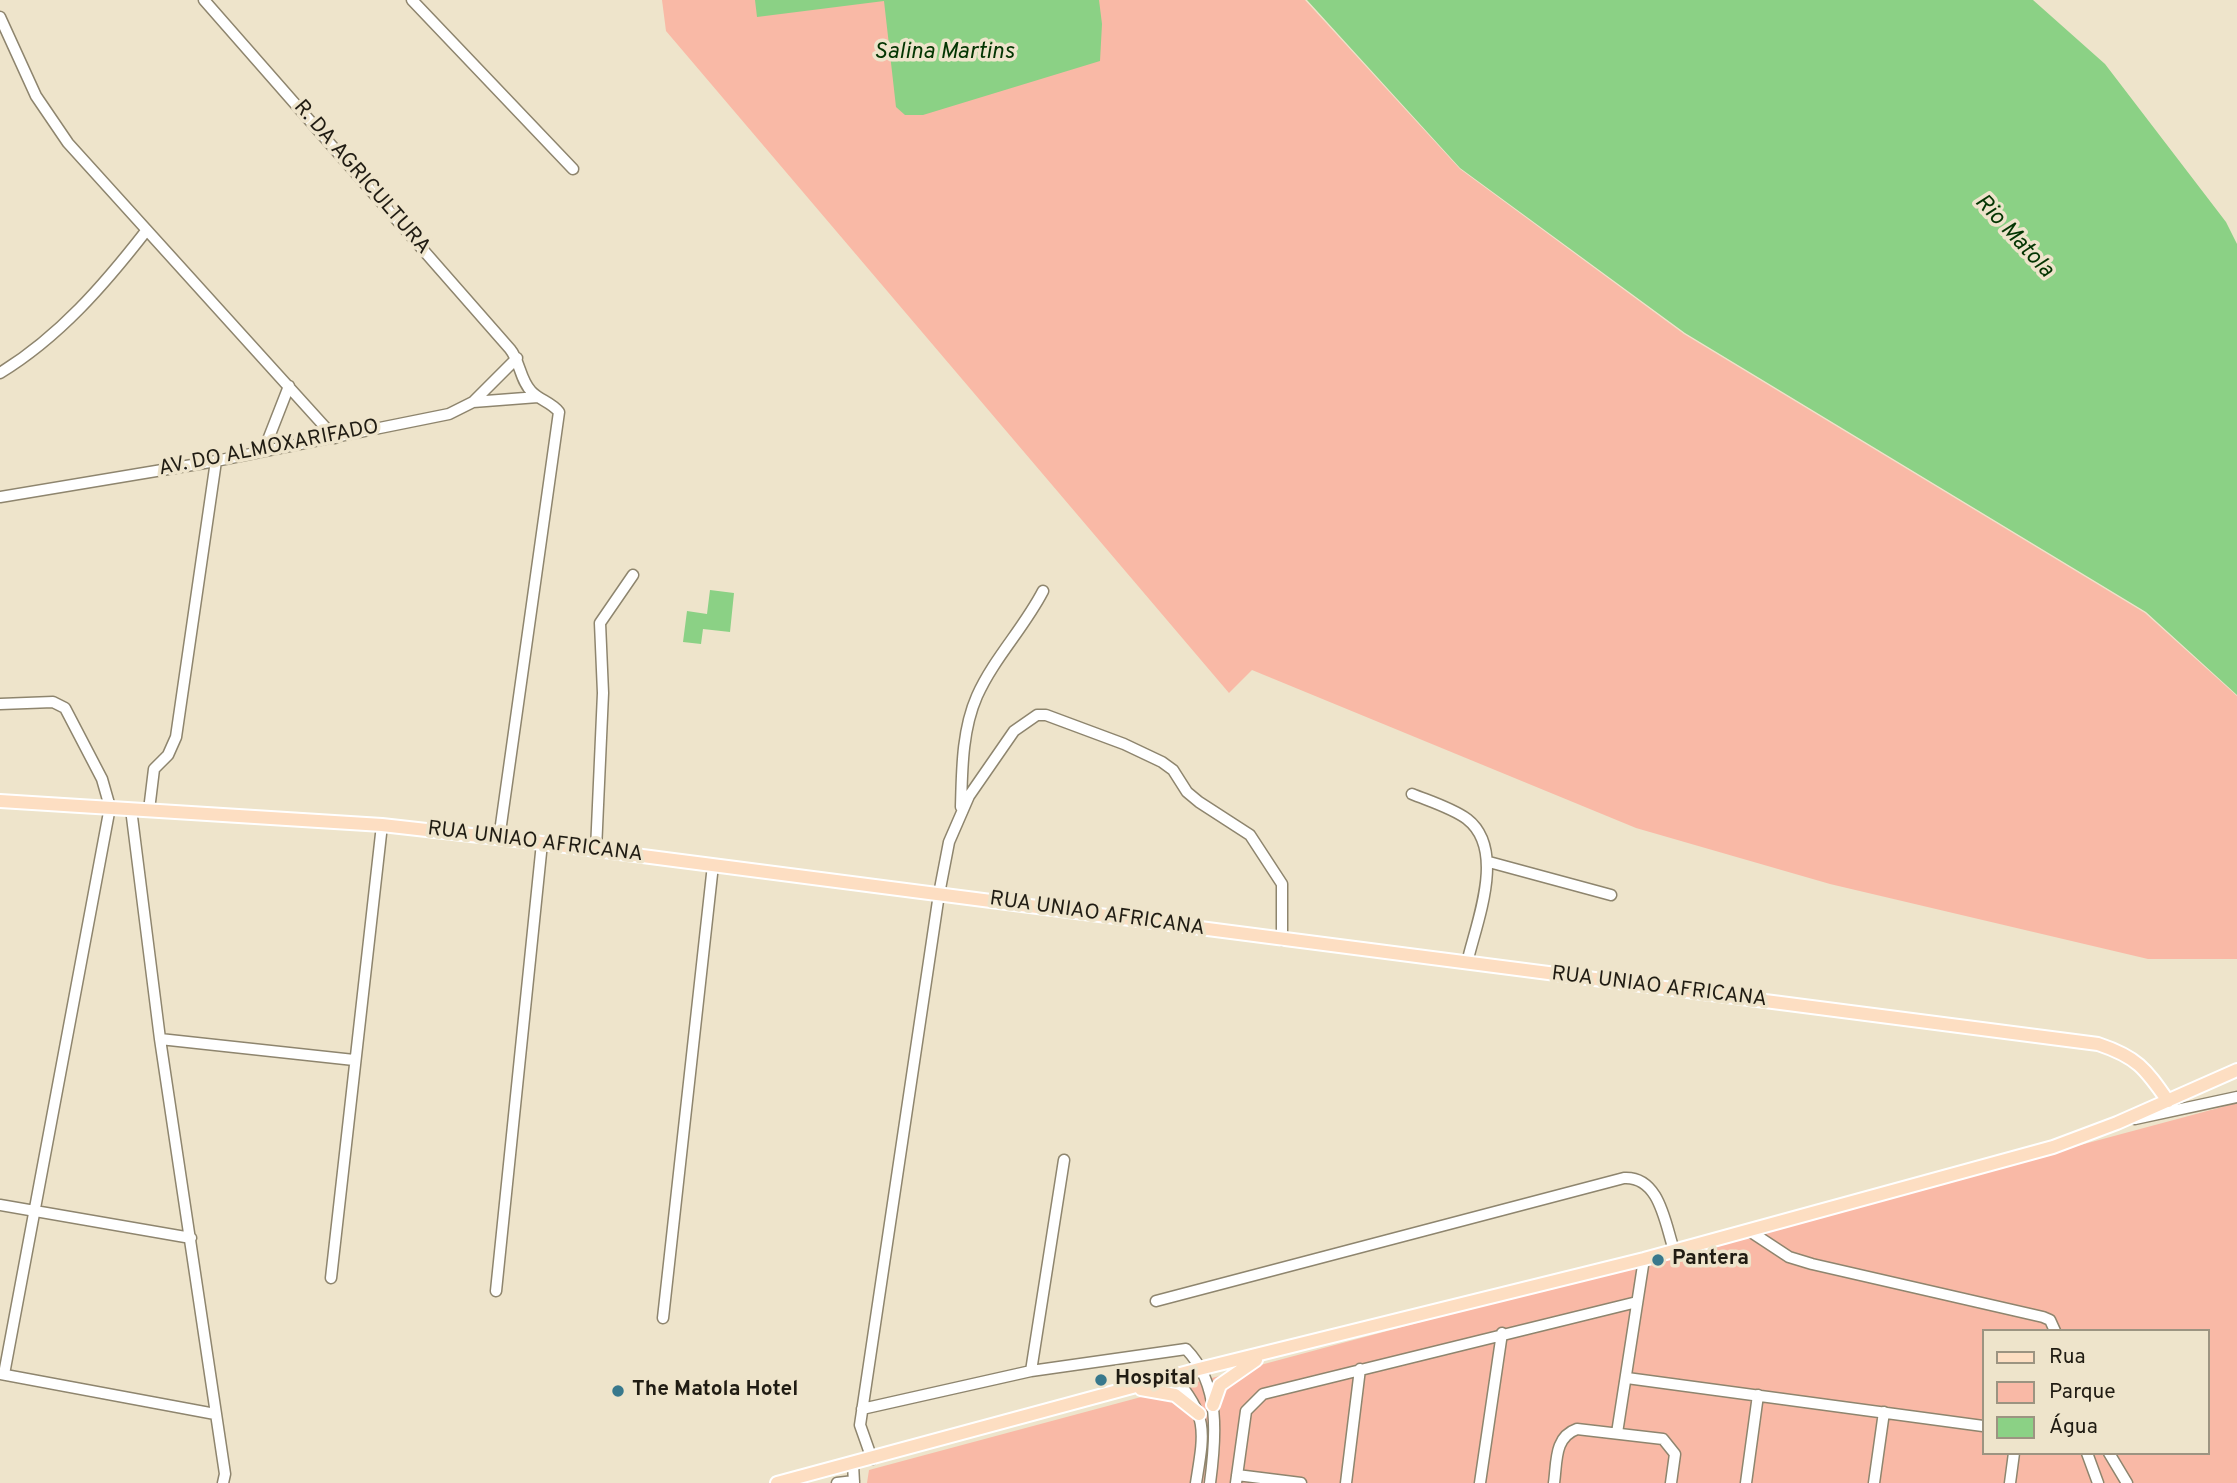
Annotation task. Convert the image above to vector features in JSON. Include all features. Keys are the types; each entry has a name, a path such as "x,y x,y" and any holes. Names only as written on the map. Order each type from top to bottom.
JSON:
{"main road":[{"name":"RUA UNIAO AFRICANA","path":"0,801 382,825 542,843 2098,1044 2125,1053 2142,1064 2168,1101"},
{"path":"777,1483 1199,1369 1644,1259 2053,1147 2117,1123 2237,1070"},
{"path":"1213,1405 1216,1391 1225,1379 1268,1352"},
{"path":"1129,1389 1175,1395 1199,1414"}],"street":[{"name":"R. DA AGRICULTURA","path":"204,0 517,358 529,390 552,404 559,412 499,839"},
{"path":"412,0 573,169"},
{"path":"0,17 36,96 68,143 335,438"},
{"path":"0,373 34,350 82,308 146,231"},
{"name":"AV. DO ALMOXARIFADO","path":"0,497 216,461 449,414 473,402 517,358"},
{"path":"264,450 289,386"},
{"path":"473,402 538,397"},
{"path":"149,810 154,769 168,755 176,737 216,461"},
{"path":"596,850 603,693 600,623 605,612 633,575"},
{"path":"961,811 962,760 971,710 987,677 1043,591"},
{"path":"0,705 52,702 65,708 102,779 110,807 35,1212 2,1374 215,1414"},
{"path":"872,1459 860,1425 939,894 949,842 961,811 1004,742 1014,731 1037,715 1046,715 1124,744 1173,770 1187,792 1240,827 1260,846 1282,884 1282,940"},
{"path":"1412,794 1466,818 1478,834 1489,862 1467,963"},
{"path":"131,809 160,1039 225,1474 223,1483"},
{"path":"331,1278 382,825"},
{"path":"496,1291 542,843"},
{"path":"1489,862 1611,895"},
{"path":"663,1318 713,865"},
{"path":"160,1039 354,1060"},
{"path":"2117,1123 2237,1097"},
{"path":"1031,1370 1064,1160"},
{"path":"1156,1301 1624,1178 1641,1180 1654,1191 1674,1250"},
{"path":"0,1205 191,1238"},
{"path":"1748,1230 1788,1256 2043,1317 2050,1320 2053,1329"},
{"path":"1617,1433 1644,1259"},
{"path":"1301,1483 1236,1479 1246,1411 1263,1394 1502,1333 1637,1302"},
{"path":"1480,1483 1502,1333"},
{"path":"862,1409 1031,1370 1179,1348 1191,1355 1213,1405 1216,1440 1210,1483"},
{"path":"1346,1483 1360,1369"},
{"path":"1174,1377 1192,1397 1199,1414 1203,1439 1196,1483"},
{"path":"1627,1378 1982,1426"},
{"path":"1746,1483 1758,1395"},
{"path":"1874,1483 1884,1412"},
{"path":"1553,1483 1560,1440 1577,1429 1662,1439 1675,1454 1671,1483"},
{"path":"2010,1483 2014,1455"},
{"path":"2088,1455 2098,1483"},
{"path":"2110,1455 2127,1483"},
{"path":"837,1483 854,1482 853,1464"}],"green space":[{"path":"662,0 1305,0 1460,169 1684,334 2145,613 2237,696 2237,959 2148,959 1830,884 1636,828 1252,670 1229,693 666,31"},
{"path":"2237,1103 2237,1483 867,1483 869,1470"}],"water":[{"name":"Salina Martins","path":"755,0 1099,0 1102,24 1100,61 923,115 905,115 896,107 884,1 757,17"},
{"name":"Rio Matola","path":"1307,0 2033,0 2105,64 2226,222 2237,244 2237,695 2146,612 1685,333 1460,168"},
{"path":"710,590 734,593 730,632 703,629 701,644 683,642 687,611 707,614"}],"place":[{"name":"Pantera","path":"1658,1260"},
{"name":"Hospital","path":"1101,1380"},
{"name":"The Matola Hotel","path":"618,1391"}]}
